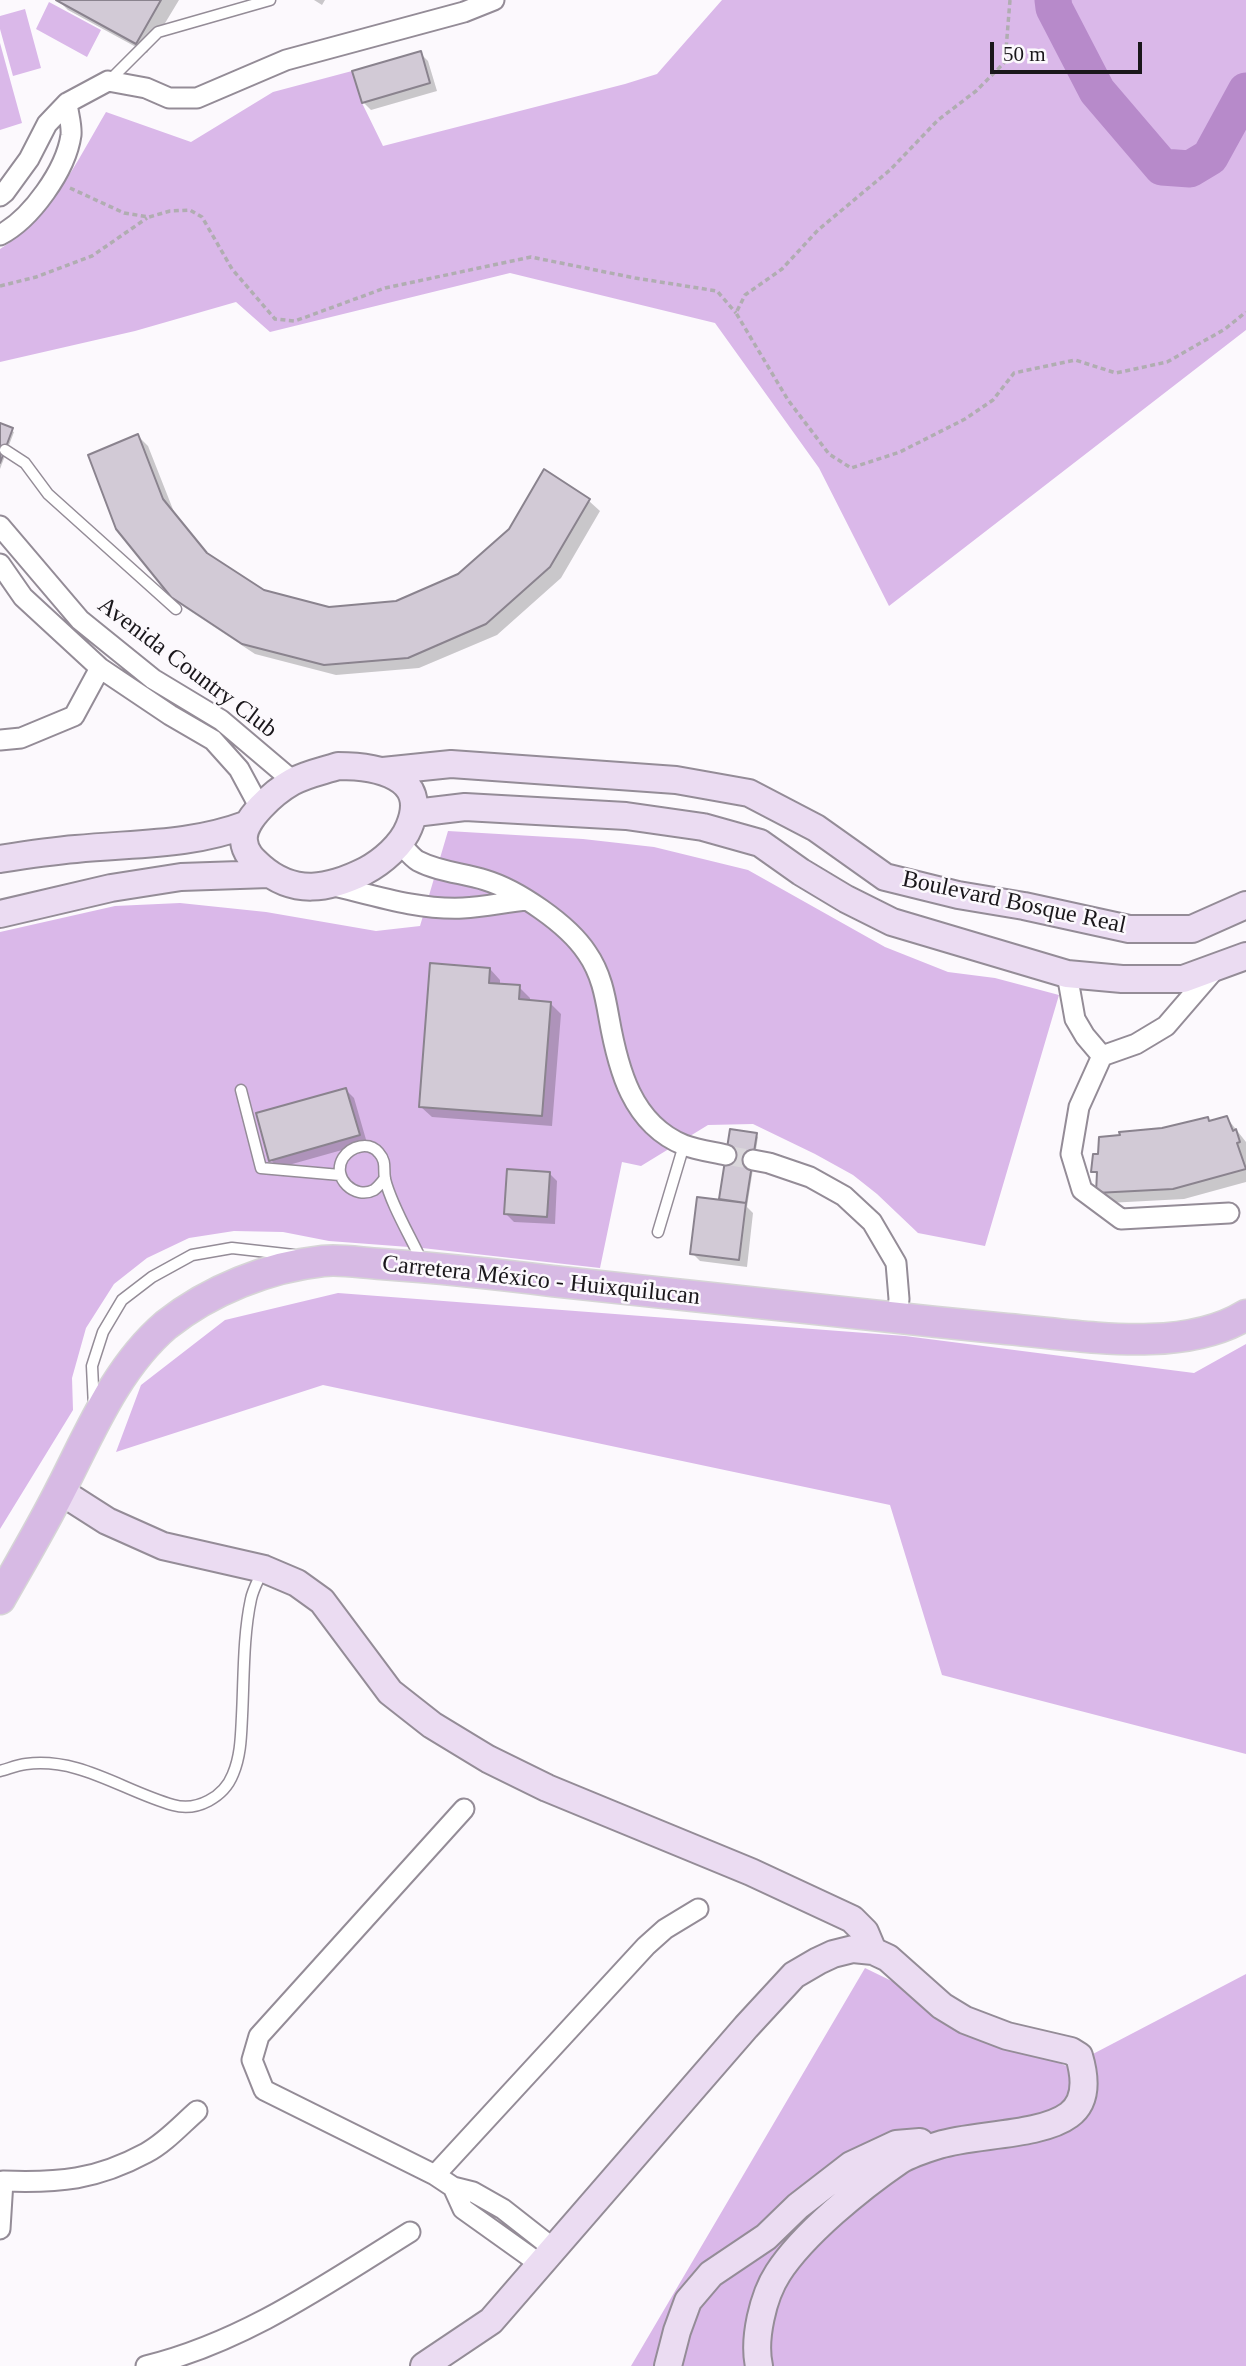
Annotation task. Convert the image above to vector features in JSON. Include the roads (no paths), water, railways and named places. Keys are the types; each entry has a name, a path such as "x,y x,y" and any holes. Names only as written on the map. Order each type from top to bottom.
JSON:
{"main road":[{"name":"Carretera México - Huixquilucan","path":"0,1599 94,1423 133,1359 167,1325 208,1298 244,1280 325,1261 425,1267 1105,1338 1191,1335 1233,1323 1246,1315"}],"street":[{"path":"0,196 29,159 47,124 67,103 108,81 146,88 169,98 197,98 286,60 464,12 494,0"},
{"path":"0,235 10,230 37,203 62,167 71,134 67,103"},
{"name":"Avenida Country Club","path":"0,526 80,620 153,679 222,720 293,781"},
{"name":"Avenida Country Club","path":"0,564 23,597 100,668 170,715 214,740 239,769 254,816"},
{"path":"0,740 21,738 74,716 100,668"},
{"name":"Boulevard Bosque Real","path":"383,771 451,764 676,780 749,793 816,828 885,877 958,895 1129,929 1192,929 1246,905"},
{"path":"0,859 76,849 192,841 226,832 254,816 274,795 293,781 338,766 363,766 401,779 413,796 415,813 407,831 378,864 330,885 306,888 284,882 269,874 249,856 243,840 254,816"},
{"name":"Boulevard Bosque Real","path":"415,813 465,807 626,816 703,827 760,843 846,899 892,922 1067,974 1122,979 1183,979 1246,956"},
{"path":"399,842 416,860 449,872 486,880 528,900 561,926 587,953 605,990 622,1072 634,1103 652,1125 684,1145 726,1155"},
{"path":"0,914 111,888 181,877 269,874"},
{"path":"330,885 395,901 433,906 463,908 528,900"},
{"path":"1216,967 1166,1026 1136,1044 1102,1056 1079,1107 1071,1154 1082,1190 1121,1219 1229,1213"},
{"path":"1067,974 1074,1019 1102,1056"},
{"path":"753,1160 810,1177 844,1196 872,1222 896,1263 899,1276 897,1318"},
{"path":"60,1490 107,1521 163,1546 264,1569 297,1583 322,1601 390,1692 432,1725 488,1759 547,1788 751,1872 852,1919 866,1932 873,1951"},
{"path":"464,1809 259,2036 252,2060 264,2090 435,2175 453,2187 473,2192 503,2208 547,2257"},
{"path":"435,2175 646,1946 665,1929 698,1909"},
{"path":"424,2366 491,2321 794,1975 833,1954 853,1949 873,1951 888,1958 942,2006 965,2020 1007,2036 1063,2049 1079,2056 1084,2085 1081,2101 1069,2115 1046,2125 941,2145 901,2160 817,2227 776,2275 760,2317 757,2357 759,2366"},
{"path":"0,2229 2,2181 51,2182 96,2175 148,2152 197,2111"},
{"path":"668,2366 688,2301 711,2274 766,2237 798,2206 851,2165 896,2144 986,2137"},
{"path":"146,2366 224,2341 286,2310 410,2232"}],"lane":[{"path":"108,81 158,33 270,0"},
{"path":"5,450 24,463 48,494 176,609"},
{"path":"241,1090 261,1168 340,1175"},
{"path":"658,1232 684,1145"},
{"path":"385,1178 376,1189 361,1193 348,1188 340,1175 341,1161 350,1149 364,1146 378,1151 386,1163 385,1178 425,1267"},
{"path":"94,1423 92,1366 103,1332 122,1300 152,1277 192,1255 232,1248 269,1251 325,1261"},
{"path":"0,1771 26,1764 59,1764 90,1771 146,1797 181,1807 204,1803 222,1793 233,1775 240,1749 251,1596 264,1569"}],"waterway":[{"path":"1053,0 1054,8 1097,91 1162,167 1190,169 1210,157 1246,91"}],"tunnel":[{"path":"726,1155 753,1160"}]}
